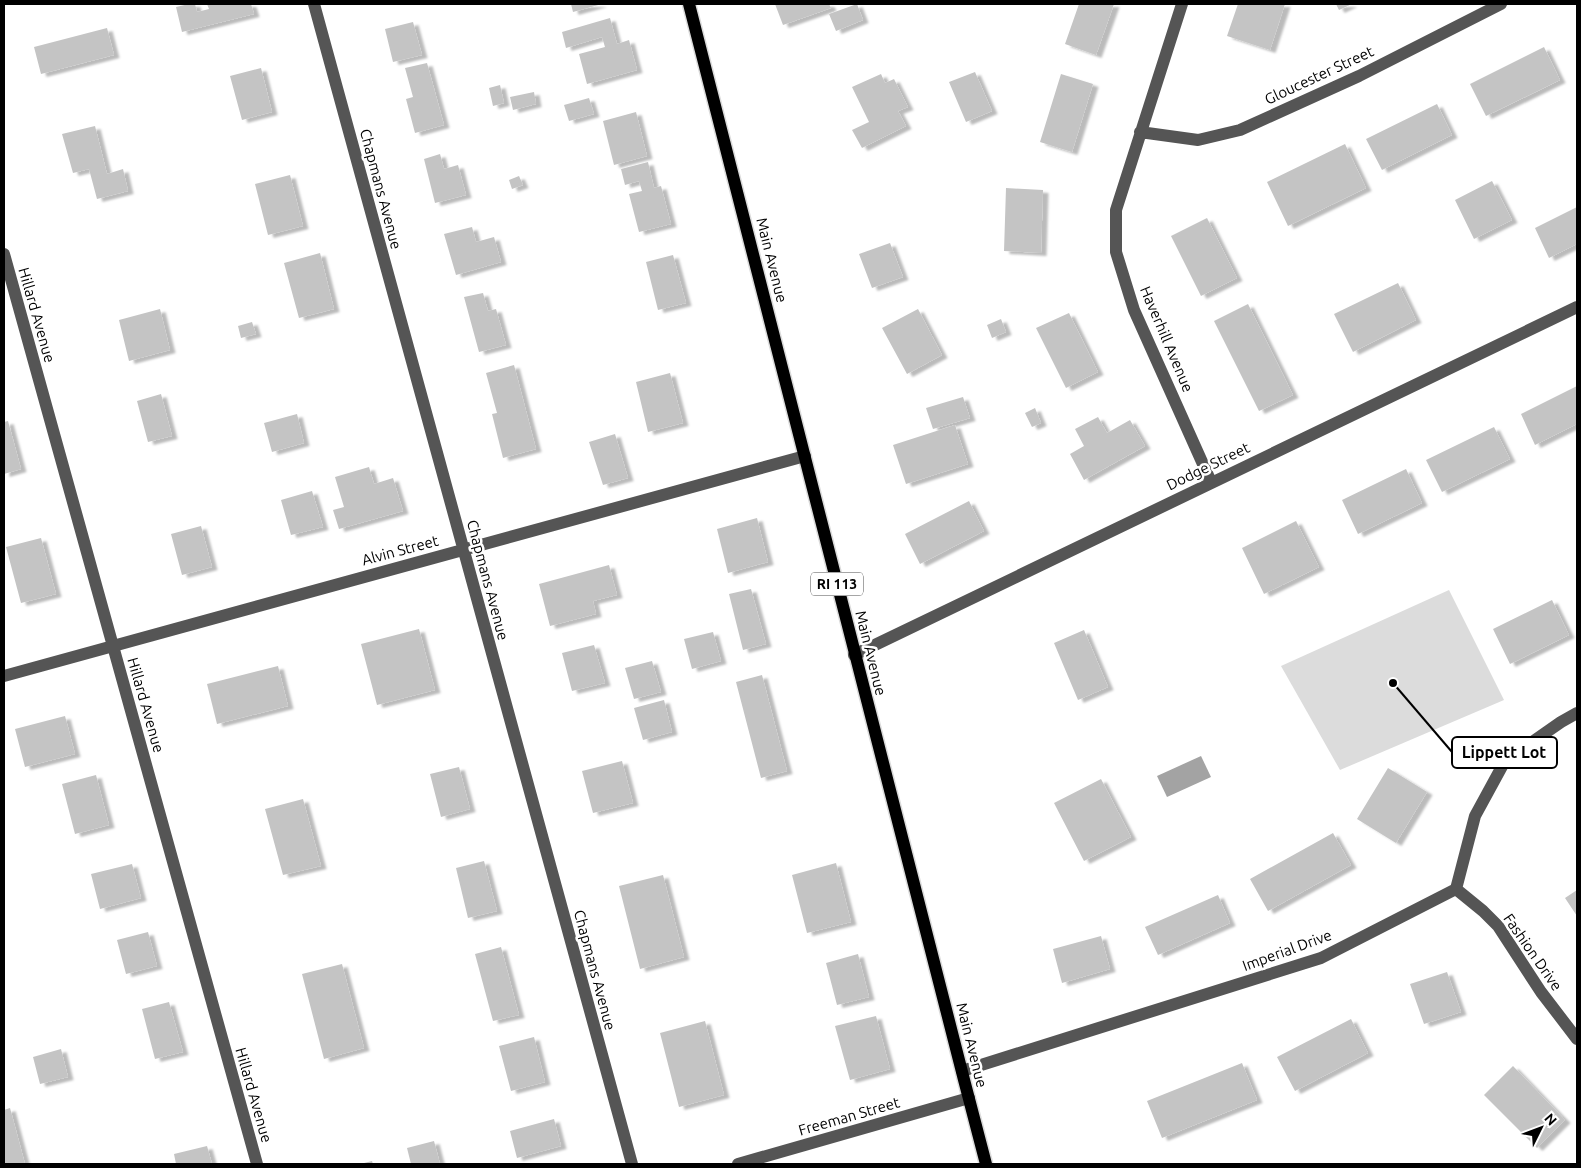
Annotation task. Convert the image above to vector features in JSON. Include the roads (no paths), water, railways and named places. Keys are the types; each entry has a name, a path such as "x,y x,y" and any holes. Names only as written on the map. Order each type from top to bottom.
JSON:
{"main road":[{"name":"Main Avenue","path":"689,4 854,655 986,1164"}],"street":[{"name":"Chapmans Avenue","path":"314,4 632,1164"},
{"name":"Haverhill Avenue","path":"1182,4 1116,210 1116,252 1134,310 1211,482"},
{"name":"Gloucester Street","path":"1140,132 1198,140 1240,130 1359,76 1501,4"},
{"name":"Hillard Avenue","path":"4,254 257,1164"},
{"name":"Dodge Street","path":"854,655 1577,307"},
{"name":"Alvin Street","path":"4,676 805,456"},
{"path":"1456,889 1475,816 1505,761 1560,722 1577,713"},
{"name":"Imperial Drive","path":"962,1071 1321,958 1456,889"},
{"name":"Fashion Drive","path":"1456,889 1498,926 1541,992 1577,1038"},
{"name":"Freeman Street","path":"738,1164 969,1098"}],"place":[{"name":"Lippett Lot","path":"1393,683"}]}
